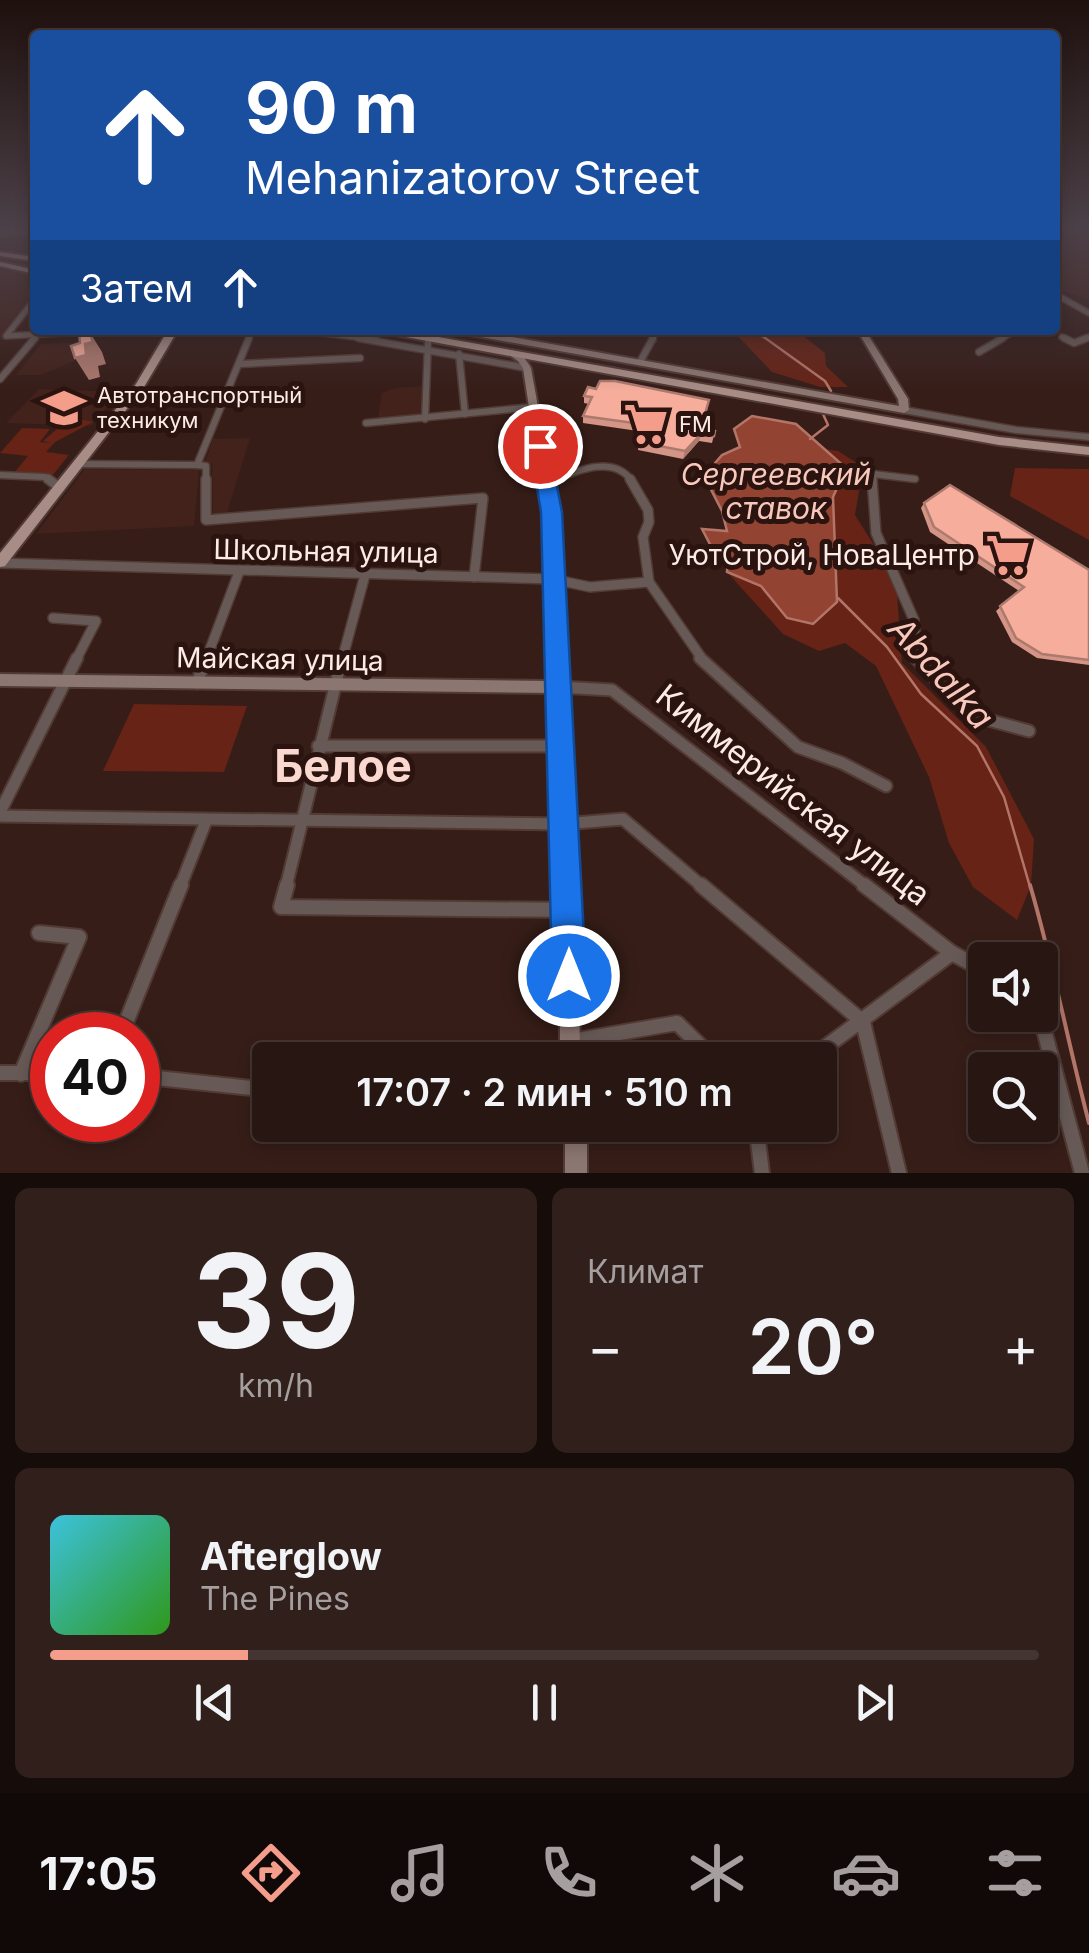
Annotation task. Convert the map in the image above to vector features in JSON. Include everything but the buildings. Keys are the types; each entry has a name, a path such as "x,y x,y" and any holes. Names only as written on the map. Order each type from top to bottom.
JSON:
{"main road":[{"path":"0,563 156,362 170,335"},
{"path":"415,335 428,342 511,352 1000,441 1089,449"},
{"path":"431,335 1089,449"}],"street":[{"path":"1060,297 1089,312"},
{"path":"1060,304 1066,301"},
{"path":"30,305 5,334 50,335"},
{"path":"250,335 202,466 206,520 483,498 474,577"},
{"path":"354,335 428,342 459,354 527,368"},
{"path":"487,335 1016,430 1089,437"},
{"path":"640,362 654,340 653,335"},
{"path":"864,335 902,399 904,410"},
{"path":"979,352 1008,335"},
{"path":"0,379 36,336"},
{"path":"1062,338 1074,343 1089,337"},
{"path":"426,419 428,342"},
{"path":"511,352 522,358 527,368 548,483 569,910 570,1042"},
{"path":"459,354 465,414"},
{"path":"240,364 360,358"},
{"path":"527,368 533,362 548,360"},
{"path":"366,423 533,407"},
{"path":"78,464 202,466"},
{"path":"548,483 584,468 610,467 628,475 648,510 649,522 643,537 649,582 702,661 798,747 842,763 886,786"},
{"path":"915,479 872,474 871,531 896,574 916,626 916,659 970,715 1028,731"},
{"path":"0,476 44,477 60,488"},
{"name":"Школьная улица","path":"0,563 552,579 590,586 649,582"},
{"path":"197,683 239,572"},
{"path":"365,575 318,746 305,818 281,908 569,910"},
{"path":"54,618 96,622 0,814 206,821 305,818 563,824 624,819 863,1022 899,1173"},
{"name":"Майская улица","path":"0,680 560,687"},
{"name":"Киммерийская улица","path":"560,687 612,690 968,962"},
{"path":"318,746 561,746"},
{"path":"129,1012 206,821"},
{"path":"21,1074 80,937 38,933"},
{"path":"834,1042 952,953"},
{"path":"603,1042 677,1024 696,1042"},
{"path":"1045,1032 1082,1173"},
{"path":"0,1073 30,1074"},
{"path":"160,1078 252,1088"},
{"path":"576,1142 576,1173"},
{"path":"758,1142 762,1173"}],"shaded area":[{"path":"0,283 30,283 30,315 7,339 0,340"},
{"path":"1060,283 1089,283 1089,300 1060,290"},
{"path":"737,335 802,335 825,353 826,366 848,387 820,387 772,372"},
{"path":"88,342 74,361 41,375 16,375 41,344"},
{"path":"426,386 423,415 378,418 382,393"},
{"name":"Автотранспортный техникум","path":"39,389 120,392 91,426 6,423"},
{"path":"71,417 93,422 55,442 46,452 69,455 51,477 42,473 14,473 28,456 0,453 22,428 50,429 40,442 51,443 43,441"},
{"path":"250,438 226,516 213,515 212,464 205,463 213,439"},
{"path":"824,449 838,451 863,467 855,515 896,580 902,663 986,747 1034,839 1031,885 1017,920 973,887 949,843 929,777 876,666 845,643 819,651 783,634 727,572 761,586 788,618 833,537 833,497 846,468"},
{"path":"1015,468 1089,469 1089,540 1010,496"},
{"path":"85,469 199,470 194,526 36,534"},
{"path":"134,704 247,706 224,772 103,771"}],"water":[{"name":"Сергеевский ставок","path":"752,416 796,424 846,468 833,497 837,602 813,624 787,618 761,586 727,572 728,556 712,548 702,529 727,531 722,511 704,476 722,455 740,447 734,429"}],"waterway":[{"path":"761,335 825,381 831,391"},
{"name":"Abdalka","path":"810,439 828,425 823,414"},
{"name":"Abdalka","path":"838,598 887,647 921,694 977,746 1004,797 1030,887"},
{"name":"Abdalka","path":"1030,885 1089,1123"}],"place":[{"name":"Автотранспортный техникум","path":"64,408"},
{"name":"FM","path":"646,424"},
{"name":"УютСтрой, НоваЦентр","path":"1008,555"}],"district":[{"name":"Белое","path":"343,766"}],"route":[{"path":"540,446 551,512 569,976"}]}
